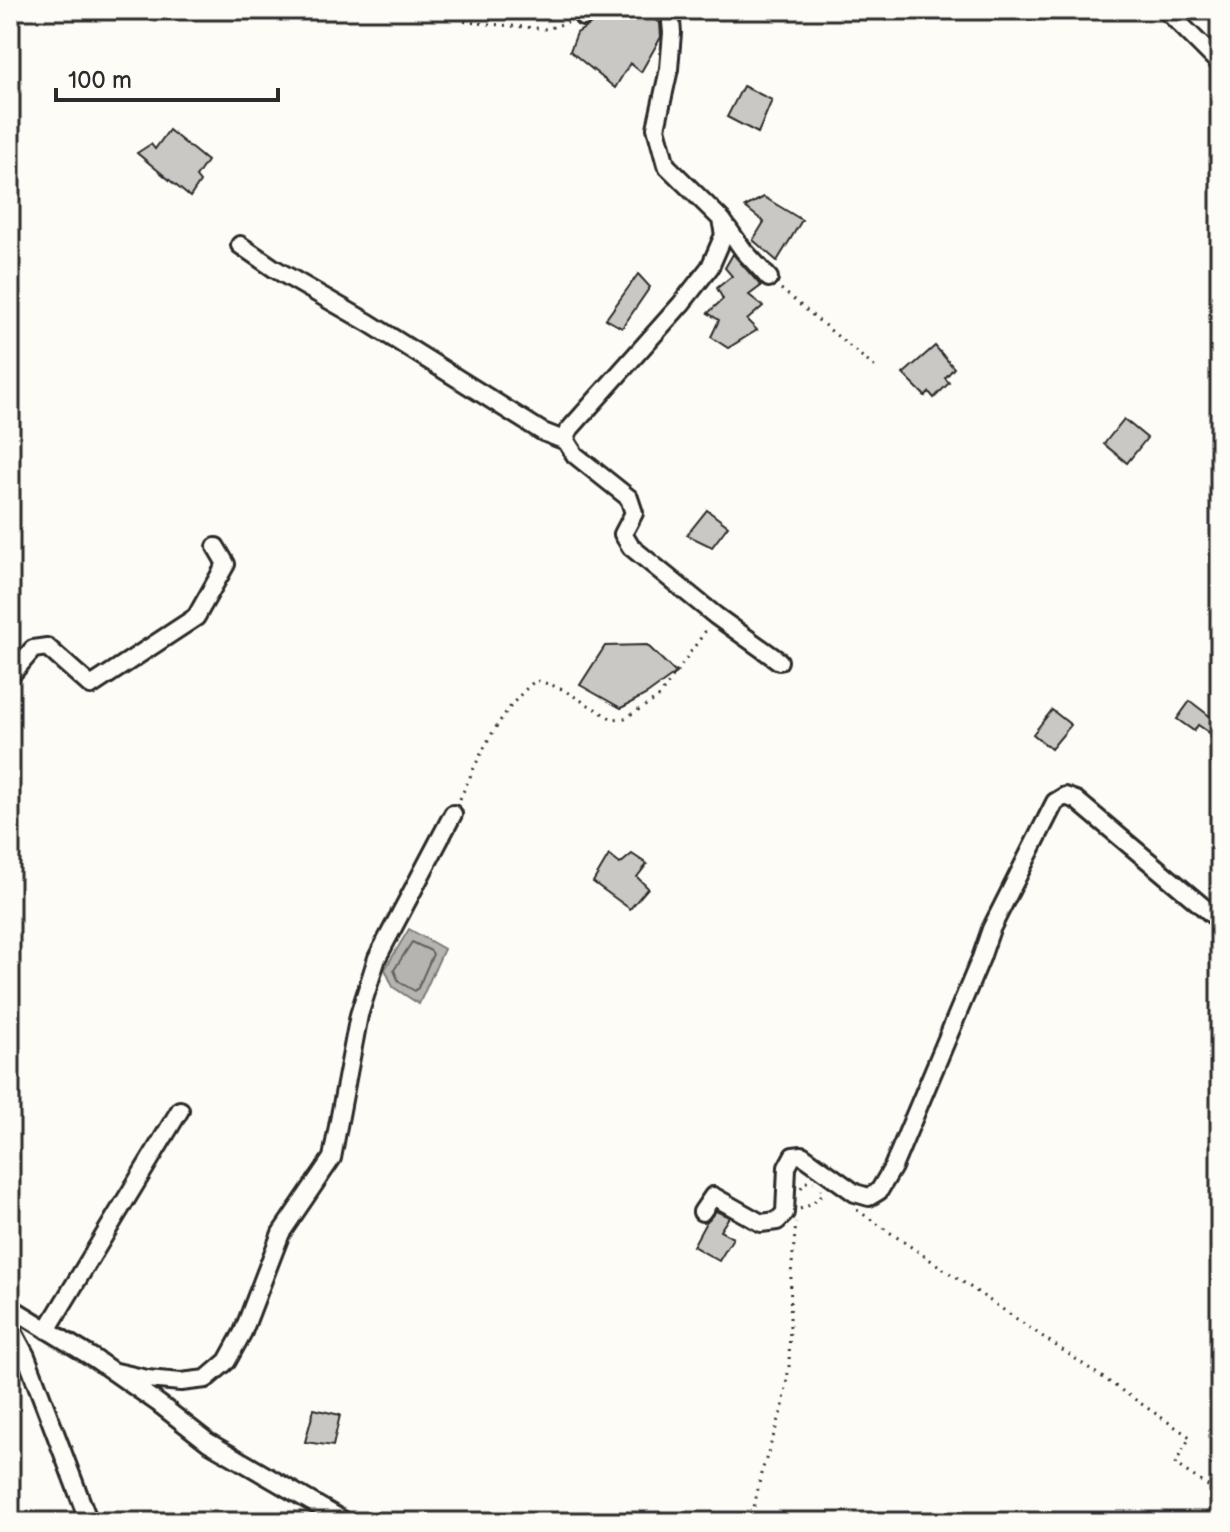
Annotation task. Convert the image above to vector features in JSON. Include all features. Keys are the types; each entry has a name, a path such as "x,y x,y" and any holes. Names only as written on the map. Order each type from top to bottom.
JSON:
{"street":[{"path":"670,10 669,69 656,128 666,165 721,219 769,278"},
{"path":"1166,10 1220,64"},
{"path":"566,441 568,431 710,267 724,235 721,219"},
{"path":"240,245 543,432 566,441 575,455 629,498 634,513 623,534 631,547 716,616 779,661"},
{"path":"10,676 33,649 47,647 91,686 196,617 226,564 216,547"},
{"path":"702,1212 713,1196 761,1223 793,1215 787,1167 793,1156 802,1155 855,1193 869,1197 879,1191 893,1167 991,929 1055,802 1065,796 1076,800 1220,921"},
{"path":"112,1371 181,1382 206,1379 227,1361 243,1332 281,1233 332,1158 359,1015 377,958 453,814"},
{"path":"47,1330 180,1110"},
{"path":"10,1307 112,1371 208,1442 346,1522"},
{"path":"10,1326 26,1356 89,1522"}],"path":[{"path":"443,10 466,22 547,29 586,14"},
{"path":"769,278 878,370"},
{"path":"453,814 496,728 520,694 536,680 560,688 612,719 625,718 658,698 716,616"},
{"path":"801,1188 805,1182 814,1182 833,1194"},
{"path":"751,1522 761,1474 783,1407 789,1366 793,1215 823,1194 820,1185"},
{"path":"847,1203 1190,1437 1175,1464 1220,1494"}],"water":[{"path":"409,929 444,949 419,1004 393,987 385,969"}],"building":[{"path":"603,10 613,10 629,21 638,10 660,23 661,37 641,72 630,63 615,88 570,51 577,33 591,24"},
{"path":"743,86 772,100 758,133 727,117"},
{"path":"169,130 207,161 196,177 200,182 190,197 137,153 151,144 155,149"},
{"path":"764,197 802,220 777,261 753,240 764,222 745,207"},
{"path":"733,254 761,286 749,295 763,306 747,320 757,330 728,348 711,337 719,320 708,313 723,299 717,288 732,276 725,268"},
{"path":"638,274 650,287 622,328 606,319"},
{"path":"935,346 954,368 945,378 949,383 934,398 929,392 925,396 903,374"},
{"path":"1124,419 1147,438 1127,463 1104,444"},
{"path":"707,510 728,526 712,547 687,535"},
{"path":"647,645 676,673 647,694 621,708 580,685 605,646"},
{"path":"1190,701 1220,724 1220,740 1198,725 1194,731 1177,719"},
{"path":"1052,710 1071,725 1051,749 1033,734"},
{"path":"632,854 647,864 637,877 648,888 630,909 593,882 609,855 620,864"},
{"path":"716,1211 729,1217 720,1231 733,1238 719,1261 693,1246"},
{"path":"314,1409 340,1415 333,1446 305,1442"}]}
